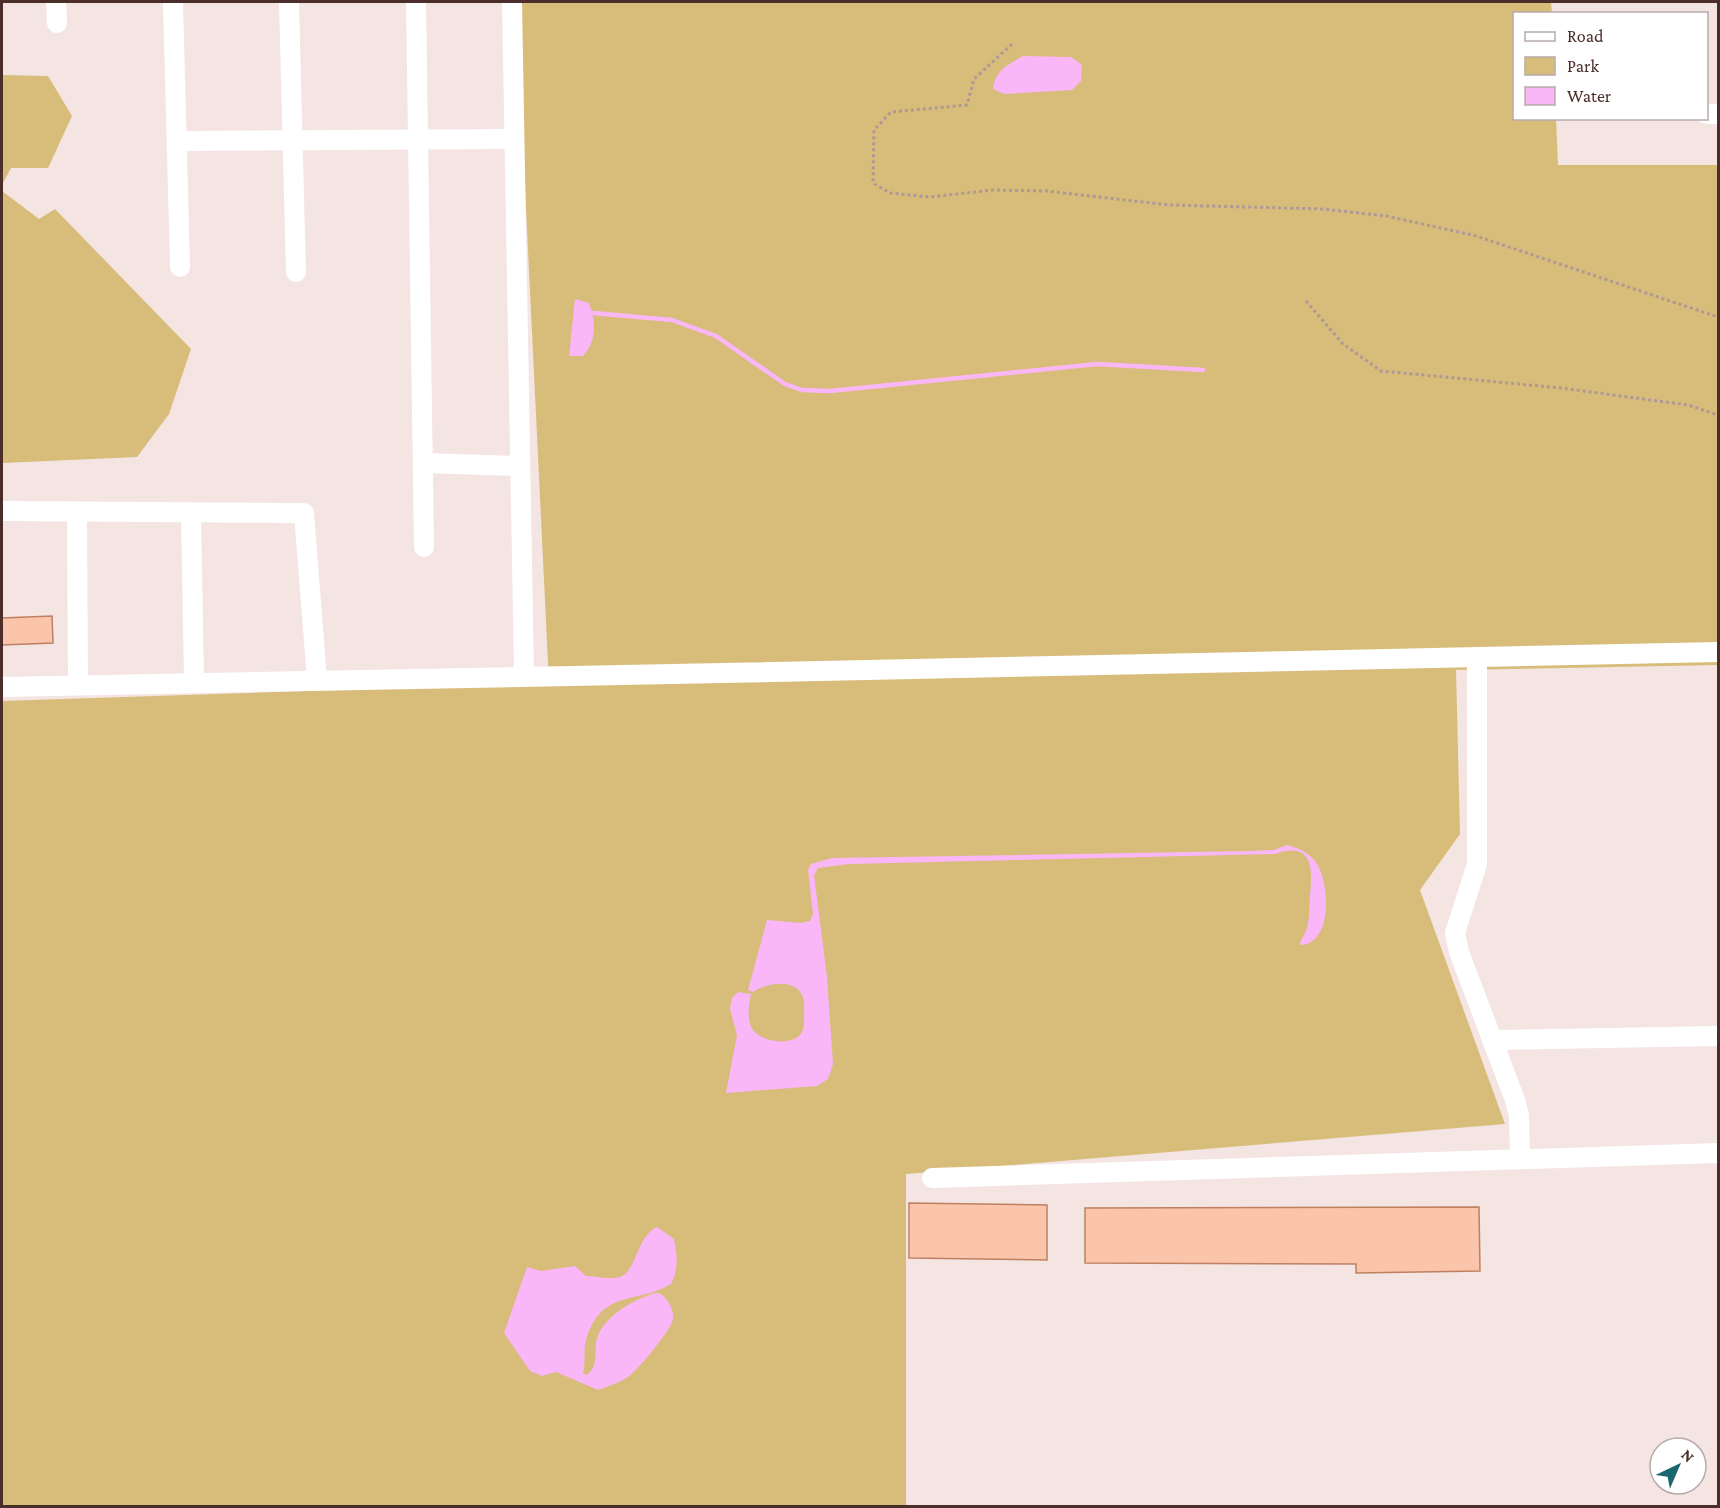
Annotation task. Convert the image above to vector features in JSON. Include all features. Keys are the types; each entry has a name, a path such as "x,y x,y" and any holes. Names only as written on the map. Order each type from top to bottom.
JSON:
{"lane":[{"path":"56,2 57,23"},
{"path":"173,2 180,267"},
{"path":"289,2 296,272"},
{"path":"416,2 424,547"},
{"path":"512,2 524,675"},
{"path":"177,141 514,139"},
{"path":"423,463 520,466"},
{"path":"2,511 304,513 317,680"},
{"path":"77,512 78,685"},
{"path":"191,513 194,682"},
{"path":"2,687 524,675 1477,659 1719,652"},
{"path":"1477,659 1477,864 1455,933 1459,952 1519,1116 1520,1157"},
{"path":"1492,1040 1719,1036"},
{"path":"932,1178 1520,1157 1719,1153"}],"path":[{"path":"1012,44 974,79 968,105 891,112 874,130 873,183 890,193 930,197 993,189 1046,191 1169,205 1324,209 1386,216 1473,235 1719,317"},
{"path":"1306,301 1343,344 1381,371 1561,388 1688,405 1719,415"}],"green space":[{"path":"516,2 1551,2 1552,12 1513,12 1513,120 1556,120 1558,165 1718,165 1718,665 1456,670 1460,834 1420,890 1505,1124 906,1174 906,1506 2,1506 2,701 549,683"},
{"path":"2,75 48,76 72,116 48,168 11,168 2,185"},
{"path":"2,191 39,219 55,209 191,349 169,414 137,457 2,463"}],"water":[{"path":"1023,56 1071,57 1082,65 1081,81 1072,90 1004,94 993,89 999,73 1007,65"},
{"path":"575,299 589,303 593,317 593,337 583,356 569,356"},
{"path":"1287,845 1309,855 1315,861 1324,882 1326,896 1326,910 1318,935 1310,942 1299,945 1309,920 1311,875 1308,859 1296,851 1275,854 849,864 818,868 814,875 827,977 833,1064 828,1079 817,1086 726,1093 737,1035 730,1009 732,998 738,992 751,994 749,1022 757,1034 769,1040 789,1041 800,1035 802,1031 804,1003 802,995 793,986 779,984 765,986 753,992 748,990 767,920 801,923 810,921 813,914 808,870 811,864 832,858 1250,851 1274,850"},
{"path":"657,1227 674,1239 676,1268 674,1279 671,1284 658,1290 621,1300 601,1312 586,1340 583,1373 586,1375 593,1368 597,1338 605,1323 626,1306 658,1293 670,1305 673,1319 661,1340 646,1359 628,1377 598,1390 556,1372 542,1376 530,1371 504,1333 527,1267 541,1271 575,1266 586,1276 620,1277 630,1268 645,1238"}],"building":[{"path":"52,616 53,643 2,645 2,618"},
{"path":"909,1203 1047,1205 1047,1260 909,1258"},
{"path":"1479,1207 1480,1271 1356,1273 1356,1264 1085,1263 1085,1208"}],"waterway":[{"path":"593,313 672,320 716,336 785,384 802,390 830,391 1097,364 1203,370"}]}
